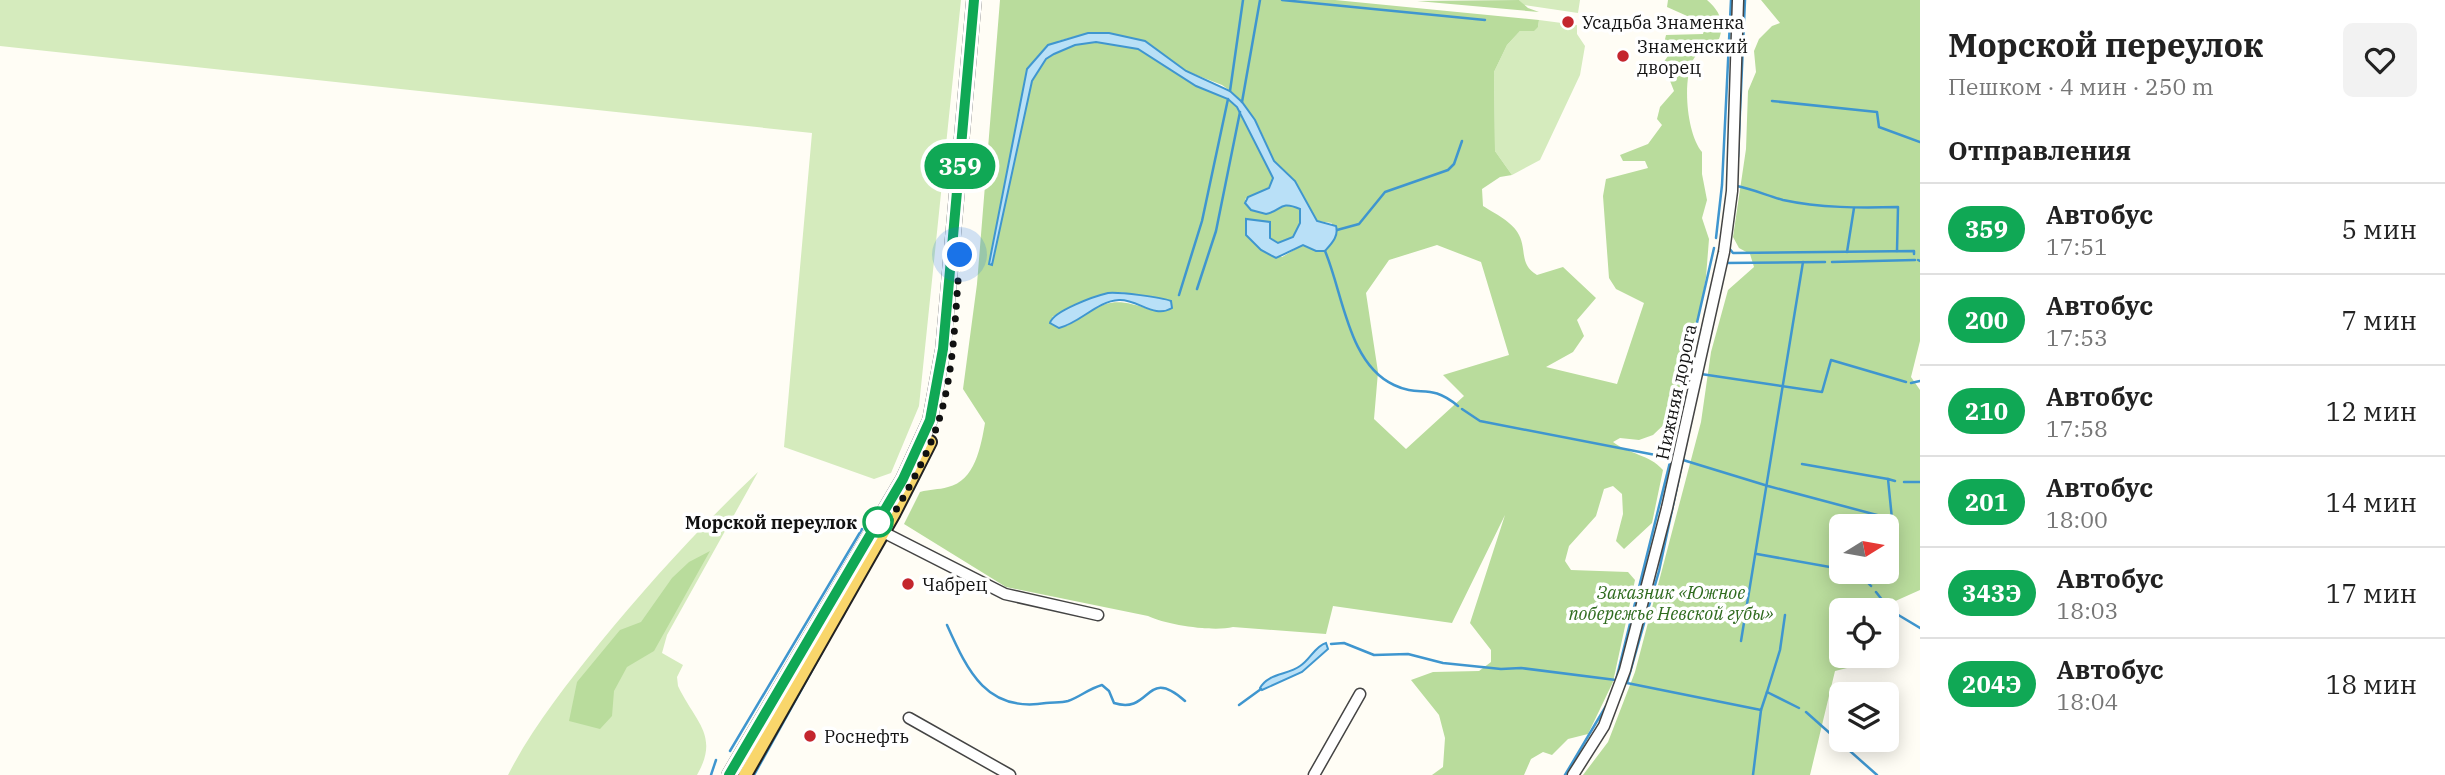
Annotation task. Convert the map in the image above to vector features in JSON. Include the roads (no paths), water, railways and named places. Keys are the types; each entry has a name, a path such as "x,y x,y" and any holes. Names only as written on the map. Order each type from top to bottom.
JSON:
{"main road":[{"path":"729,775 903,479 930,420 943,349 974,0"},
{"path":"744,775 883,532 922,461 938,424 946,389 983,0"}],"street":[{"name":"Нижняя дорога","path":"1573,775 1609,714 1628,660 1667,508 1724,252 1732,191 1738,0"},
{"path":"883,532 1005,594 1098,615"},
{"path":"1314,775 1360,694"},
{"path":"909,718 1010,775"}],"water":[{"path":"1088,33 1109,33 1145,41 1186,71 1230,91 1242,102 1255,120 1274,161 1295,181 1317,221 1336,226 1336,236 1325,251 1316,251 1303,245 1276,258 1261,250 1246,235 1246,219 1270,222 1270,238 1278,243 1293,237 1300,223 1300,209 1284,206 1266,214 1251,210 1245,203 1248,197 1269,188 1273,178 1237,107 1228,99 1196,86 1138,49 1096,42 1075,45 1054,54 1046,59 1032,81 992,265 989,264 1027,69 1048,45"},
{"path":"1108,293 1166,299 1171,301 1172,308 1165,311 1152,310 1133,302 1119,300 1103,304 1059,328 1050,323 1066,309"},
{"path":"1326,643 1328,649 1302,672 1262,690 1260,688 1273,677 1300,666"}],"waterway":[{"path":"1230,91 1243,0"},
{"path":"1242,102 1260,0"},
{"path":"1282,0 1485,20"},
{"path":"1716,238 1722,185 1731,0"},
{"path":"1738,157 1745,0"},
{"path":"1179,295 1202,221 1228,99"},
{"path":"1772,101 1877,112 1879,127 1920,142"},
{"path":"1197,289 1216,231 1240,112"},
{"path":"1337,230 1359,224 1385,192 1448,170 1454,164 1462,141"},
{"path":"1737,186 1783,200 1811,205 1898,207 1897,251"},
{"path":"1847,252 1854,208"},
{"path":"1616,680 1671,458 1686,371 1714,248"},
{"path":"1729,248 1733,253 1914,251 1914,254"},
{"path":"1325,251 1349,326 1366,361 1379,375 1394,385 1403,389 1440,394 1458,406"},
{"path":"1832,262 1915,260"},
{"path":"1741,641 1803,262"},
{"path":"1725,263 1825,262"},
{"path":"1701,374 1822,392 1831,360 1906,382"},
{"path":"1911,383 1920,381"},
{"path":"1694,407 1659,571 1627,683 1761,710 1767,692 1799,708"},
{"path":"1462,409 1480,421 1671,458"},
{"path":"1683,460 1892,519 1888,479 1895,481"},
{"path":"1802,464 1888,479"},
{"path":"1904,482 1920,482"},
{"path":"730,751 862,529"},
{"path":"1757,554 1829,567"},
{"path":"1876,592 1890,610 1920,628"},
{"path":"842,618 854,595"},
{"path":"1767,692 1780,650 1785,615"},
{"path":"947,625 972,673 994,695 1009,702 1065,702 1102,685 1109,691 1114,703 1135,703 1155,689 1162,688 1172,691 1185,701"},
{"path":"754,775 829,640"},
{"path":"1331,644 1344,643 1374,655 1408,654 1443,663 1501,669 1521,668 1616,680"},
{"path":"1239,705 1261,689"},
{"path":"1565,775 1606,706"},
{"path":"1753,775 1761,710"},
{"path":"1806,712 1877,775"},
{"path":"711,775 716,760"}],"place":[{"name":"Усадьба Знаменка","path":"1568,22"},
{"name":"Знаменский дворец","path":"1623,56"},
{"name":"Морской переулок","path":"878,522"},
{"name":"Чабрец","path":"908,584"},
{"name":"Роснефть","path":"810,736"}],"park label":[{"name":"Заказник «Южное побережье Невской губы»","path":"1671,602"}]}
